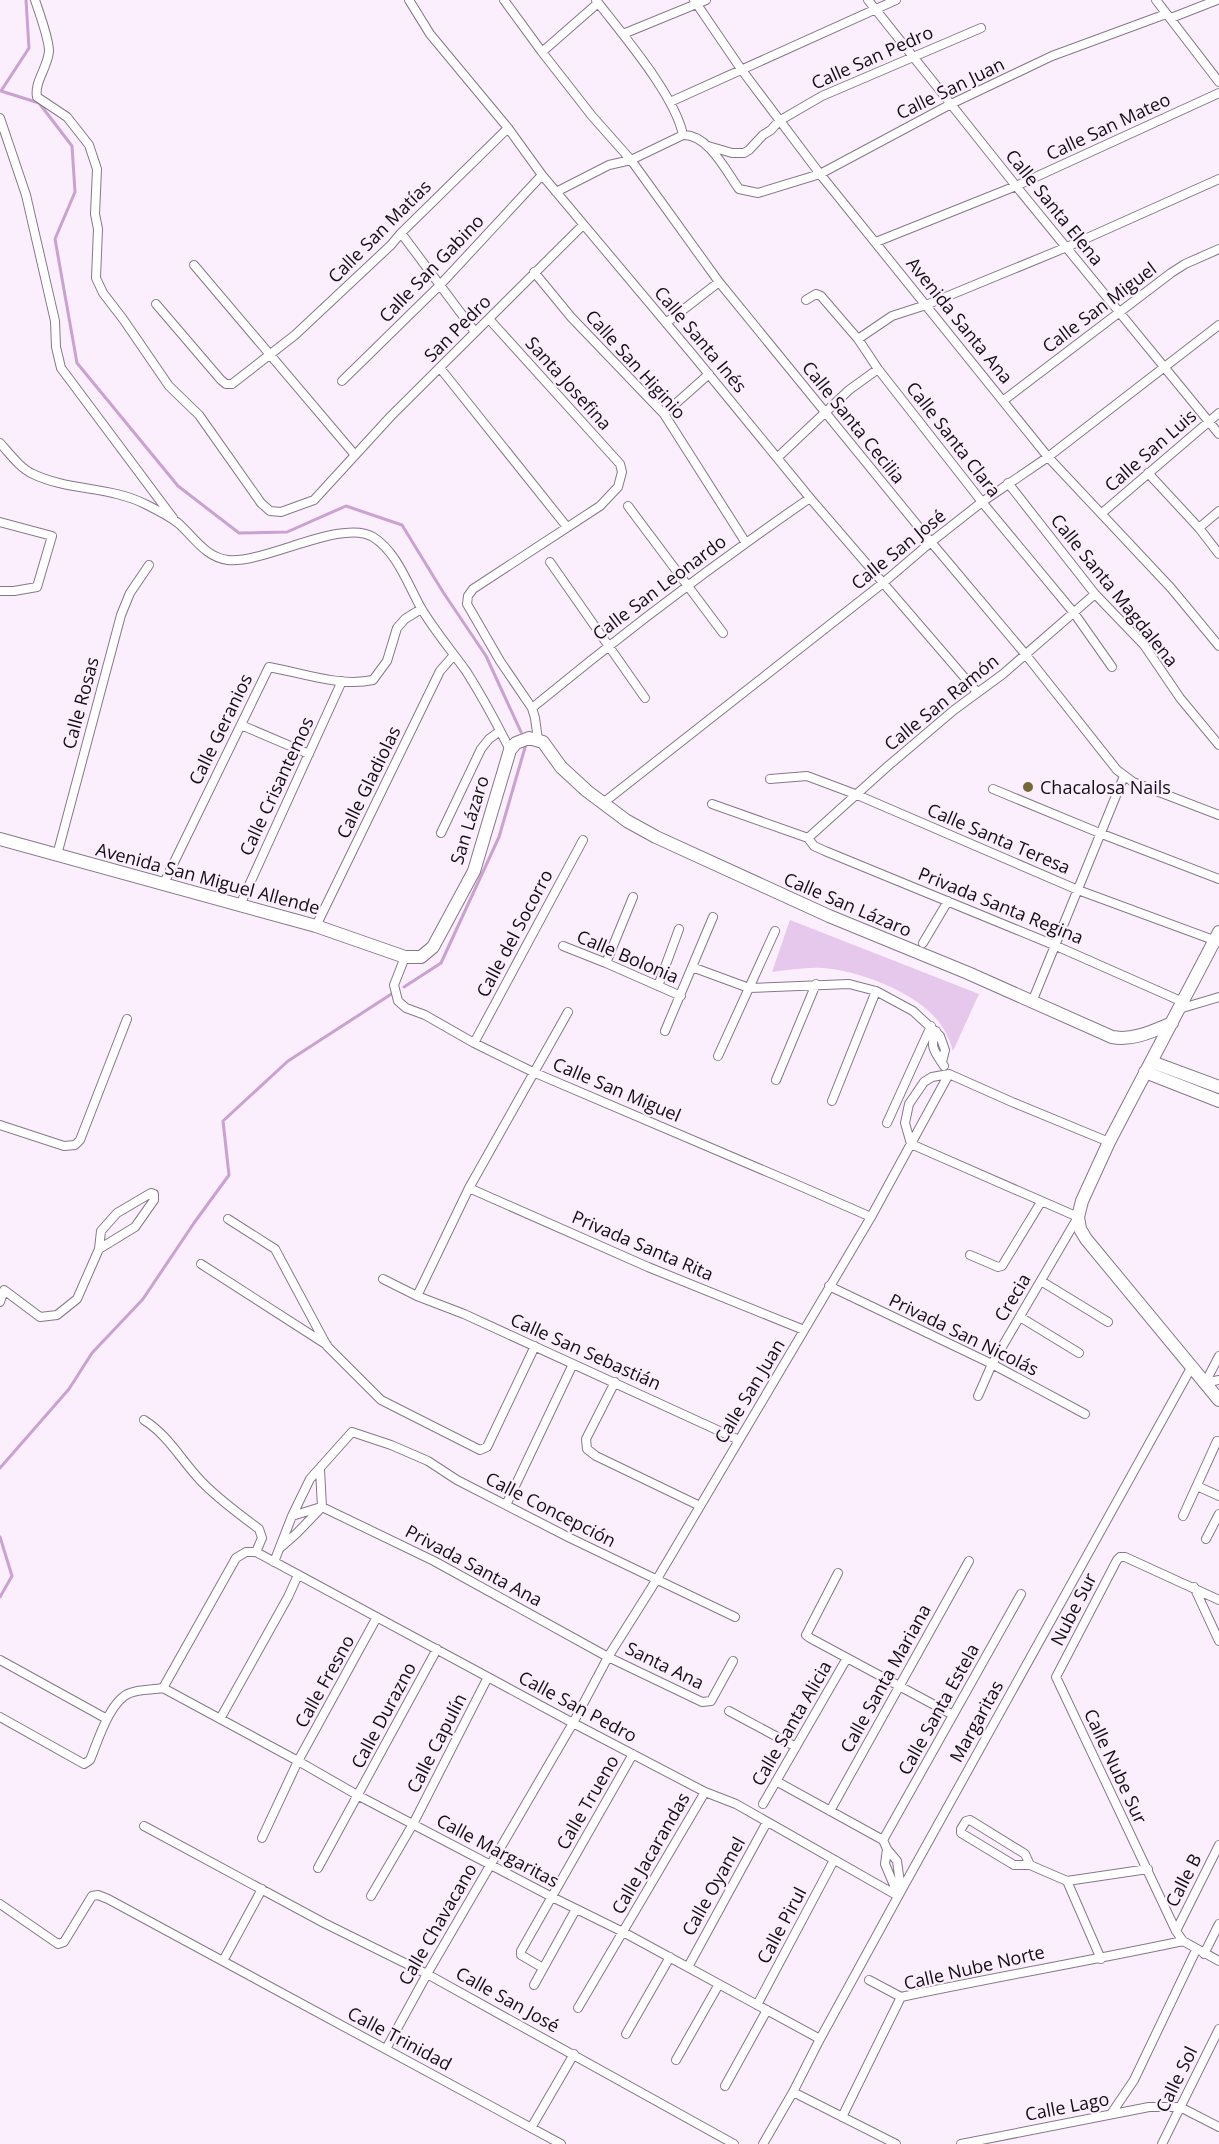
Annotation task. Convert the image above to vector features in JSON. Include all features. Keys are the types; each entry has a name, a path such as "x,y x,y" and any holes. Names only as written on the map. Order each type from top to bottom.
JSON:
{"main road":[{"name":"Calle San Lázaro","path":"529,740 547,746 561,767 627,821 666,842 829,916 1095,1030 1122,1039 1150,1032 1172,1023"},
{"path":"510,750 529,740"},
{"name":"San Lázaro","path":"405,957 421,957 433,947 474,871 510,750"},
{"name":"Avenida San Miguel Allende","path":"0,839 316,926 405,957"},
{"path":"1218,938 1109,1142 1082,1201 1078,1217 1080,1229 1086,1239 1219,1400"},
{"path":"1149,1067 1219,1087"},
{"path":"1149,1067 1219,1101"}],"street":[{"name":"San Pedro","path":"35,0 49,51 42,78 36,89 38,97 67,117 89,145 97,169 96,278 103,293 123,318 169,386 199,415 261,503 270,511 281,512 314,500 440,368 583,225"},
{"name":"Calle Santa Inés","path":"409,0 430,34 508,128 542,175 583,225 810,498 977,692"},
{"name":"Calle Santa Cecilia","path":"504,0 592,116 631,160 719,282 1124,776 1133,782 1219,814"},
{"path":"623,34 695,2 706,0"},
{"name":"Calle Santa Elena","path":"868,0 1016,186 1219,434"},
{"path":"670,102 896,0"},
{"path":"1156,0 1219,82"},
{"name":"Calle San Juan","path":"708,146 739,189 758,193 820,174 951,104 1052,56 1217,0"},
{"path":"542,52 597,2 623,34 670,102 681,123 683,135"},
{"name":"Avenida Santa Ana","path":"695,2 741,69 820,174 1048,457 1171,588 1219,646"},
{"name":"Calle San Pedro","path":"708,146 732,153 744,153 779,121 822,96 981,28"},
{"name":"Calle San Mateo","path":"876,242 1016,186 1219,93"},
{"path":"0,118 26,195 55,321 56,347 61,368 177,523 208,553 228,560 240,560 340,534 359,532 372,536 382,544 397,565 421,609 466,672 510,750"},
{"name":"Calle San Matías","path":"156,304 226,384 232,384 300,331 391,245 508,128"},
{"path":"556,192 609,165 631,160 683,135 698,137 708,146"},
{"name":"Calle San Gabino","path":"342,381 440,285 542,175"},
{"path":"858,339 892,316 926,305 1067,247 1219,179"},
{"path":"401,233 476,333"},
{"name":"Calle San Miguel","path":"1004,400 1185,264 1219,249"},
{"path":"194,265 355,455"},
{"name":"Calle San Higinio","path":"534,273 571,316 664,414 746,543"},
{"path":"666,323 719,282"},
{"name":"Calle Santa Clara","path":"806,300 816,294 821,296 858,339 878,369 982,502 1074,613 1112,667"},
{"name":"Santa Josefina","path":"489,319 620,464 622,472 618,488 600,506 567,527"},
{"name":"Calle San José","path":"603,803 883,583 982,502 1048,457 1219,325"},
{"path":"440,368 567,527 473,589 468,596 467,604 473,615 500,661 532,708 536,718 529,740"},
{"path":"778,457 849,390 878,369"},
{"path":"664,414 709,374"},
{"name":"Calle San Luis","path":"1102,513 1219,413"},
{"path":"0,443 31,474 57,482 125,496 145,504 177,523"},
{"path":"1148,473 1199,528 1219,554"},
{"name":"Calle Santa Magdalena","path":"1008,483 1095,594 1144,645 1180,698 1219,745"},
{"name":"Calle San Leonardo","path":"532,708 686,586 810,498"},
{"path":"628,506 723,633"},
{"path":"1199,528 1219,511"},
{"path":"0,522 52,536 37,587 0,591"},
{"path":"550,562 645,698"},
{"name":"Calle Rosas","path":"57,855 121,615 130,593 149,565"},
{"name":"Calle San Ramón","path":"808,838 855,794 954,710 1026,655 1095,594"},
{"name":"Calle Geranios","path":"164,885 268,667 342,681 373,680 387,661 397,628 405,619 421,609"},
{"name":"Calle Gladiolas","path":"316,926 440,671 454,655"},
{"name":"Calle Crisantemos","path":"240,905 342,681"},
{"path":"241,725 309,754"},
{"path":"441,833 480,749 500,731"},
{"name":"Calle Santa Teresa","path":"770,779 807,776 855,794 1078,890 1218,938"},
{"path":"1032,1002 1124,776"},
{"path":"993,789 1219,879"},
{"name":"Privada Santa Regina","path":"712,804 808,838 814,846 1054,945 1181,1006"},
{"name":"Calle del Socorro","path":"474,1043 582,840"},
{"path":"606,963 633,897"},
{"path":"923,943 948,901"},
{"path":"665,1031 713,917"},
{"path":"657,986 679,929"},
{"path":"718,1056 775,931"},
{"name":"Calle Bolonia","path":"563,946 681,996"},
{"name":"Calle San Miguel","path":"405,957 394,985 398,1002 406,1008 425,1015 474,1043 534,1072 871,1217"},
{"path":"692,967 749,988 849,984 876,992 913,1011 933,1028"},
{"path":"776,1080 816,984"},
{"path":"832,1101 876,992"},
{"path":"1181,1006 1219,997"},
{"path":"417,1296 469,1188 568,1012"},
{"path":"0,1125 64,1146 75,1145 80,1140 127,1019"},
{"path":"933,1028 932,1040 935,1053 949,1074"},
{"path":"886,1123 933,1028"},
{"path":"1078,1217 911,1144 905,1123 909,1104 924,1082 940,1074 949,1074 1109,1142"},
{"name":"Calle San Juan","path":"573,1723 609,1657 871,1217 949,1074"},
{"name":"Privada Santa Rita","path":"469,1188 648,1267 804,1330"},
{"path":"0,1302 2,1289 40,1317 57,1315 77,1299 99,1249 101,1231 117,1213 151,1193 154,1194 154,1200 135,1227 99,1249"},
{"path":"970,1255 998,1267 1002,1266 1041,1202"},
{"name":"Crecia","path":"978,1396 992,1365 1078,1217"},
{"path":"228,1219 275,1249 327,1346"},
{"path":"201,1264 327,1346 381,1400 480,1449 487,1447 534,1346"},
{"name":"Calle San Sebastián","path":"383,1280 464,1314 739,1440"},
{"path":"1041,1281 1108,1322"},
{"name":"Privada San Nicolás","path":"829,1286 992,1365 1084,1414"},
{"path":"1020,1317 1079,1353"},
{"path":"1205,1383 1219,1356"},
{"path":"506,1505 573,1364"},
{"name":"Margaritas","path":"762,2144 793,2092 899,1893 1191,1368"},
{"path":"1205,1383 1219,1380"},
{"path":"615,1383 586,1439 587,1449 596,1456 700,1506"},
{"path":"0,1717 84,1764 90,1760 107,1719 120,1699 129,1693 162,1688 236,1558 241,1554 256,1552 262,1538 259,1529 203,1483 159,1430 144,1420"},
{"name":"Calle Concepción","path":"320,1470 351,1432 391,1445 428,1461 457,1480 570,1538 735,1617"},
{"path":"1183,1516 1217,1441"},
{"path":"278,1549 322,1507 320,1470"},
{"path":"274,1562 310,1479 320,1470"},
{"path":"1197,1486 1219,1496"},
{"path":"292,1516 322,1507"},
{"name":"Privada Santa Ana","path":"322,1507 434,1561 609,1657"},
{"path":"1206,1539 1219,1514"},
{"name":"Calle San Pedro","path":"256,1552 573,1723 705,1792 736,1804 834,1860 899,1893"},
{"name":"Nube Sur","path":"1056,1677 1120,1557 1125,1557 1194,1587"},
{"name":"Calle Santa Mariana","path":"830,1811 969,1561"},
{"path":"838,1573 807,1635 953,1715"},
{"path":"220,1719 298,1575"},
{"path":"1194,1587 1219,1600"},
{"path":"1194,1587 1219,1641"},
{"name":"Calle Santa Estela","path":"883,1840 1021,1594"},
{"name":"Calle Fresno","path":"262,1838 298,1761 378,1617"},
{"name":"Calle Durazno","path":"318,1868 437,1649"},
{"name":"Santa Ana","path":"609,1657 707,1703 711,1701 733,1661"},
{"name":"Calle Santa Alicia","path":"763,1804 847,1658"},
{"path":"0,1660 107,1719"},
{"name":"Calle Capulín","path":"371,1896 413,1824 488,1677"},
{"name":"Calle Nube Sur","path":"1056,1677 1176,1931 1183,1941"},
{"name":"Calle Margaritas","path":"162,1688 359,1796 623,1932 820,2039"},
{"path":"729,1710 796,1747"},
{"name":"Calle Chavacano","path":"386,2049 426,1974 573,1723"},
{"name":"Calle Trueno","path":"543,1968 521,1955 520,1951 633,1754"},
{"path":"776,1781 883,1840 887,1849 885,1864 899,1893"},
{"name":"Calle Jacarandas","path":"578,2008 705,1792"},
{"path":"1030,1865 1025,1854 970,1820 966,1821 961,1829 961,1833 1014,1865 1030,1865 1067,1881 1148,1869"},
{"name":"Calle Oyamel","path":"688,1967 767,1822"},
{"name":"Calle San José","path":"144,1826 262,1890 426,1974 734,2144"},
{"name":"Calle B","path":"1176,1931 1219,1845"},
{"name":"Calle Pirul","path":"758,2005 834,1860"},
{"path":"1067,1881 1101,1959"},
{"path":"222,1961 262,1890"},
{"name":"Calle Trinidad","path":"0,1904 58,1944 64,1942 92,1896 98,1895 561,2144"},
{"path":"534,1984 576,1909"},
{"path":"1110,2115 1134,2080 1200,1952 1219,1924"},
{"path":"1183,1941 1219,1961"},
{"name":"Calle Nube Norte","path":"842,2117 901,1997 1183,1941"},
{"path":"626,2034 670,1957"},
{"path":"869,1980 901,1997"},
{"path":"676,2060 719,1984"},
{"path":"725,2086 767,2010"},
{"name":"Calle Sol","path":"1162,2144 1219,2029"},
{"path":"531,2128 574,2054"},
{"path":"793,2092 896,2144"},
{"name":"Calle Lago","path":"961,2144 1149,2107 1180,2107"},
{"path":"1180,2107 1219,2127"}],"shaded area":[{"path":"790,920 979,994 953,1051 944,1029 929,1011 902,993 870,978 823,968 772,972"}],"waterway":[{"path":"26,0 29,48 1,91 39,103 72,146 75,192 55,239 77,363 178,486 239,533 287,532 346,506 402,525 486,656 521,732"},
{"path":"404,987 441,963 499,837 526,744"},
{"path":"0,1468 69,1389 92,1353 143,1299 229,1175 223,1121 288,1061 393,993"},
{"path":"0,1537 12,1576 0,1597"}],"place":[{"name":"Chacalosa Nails","path":"1028,787"}]}
